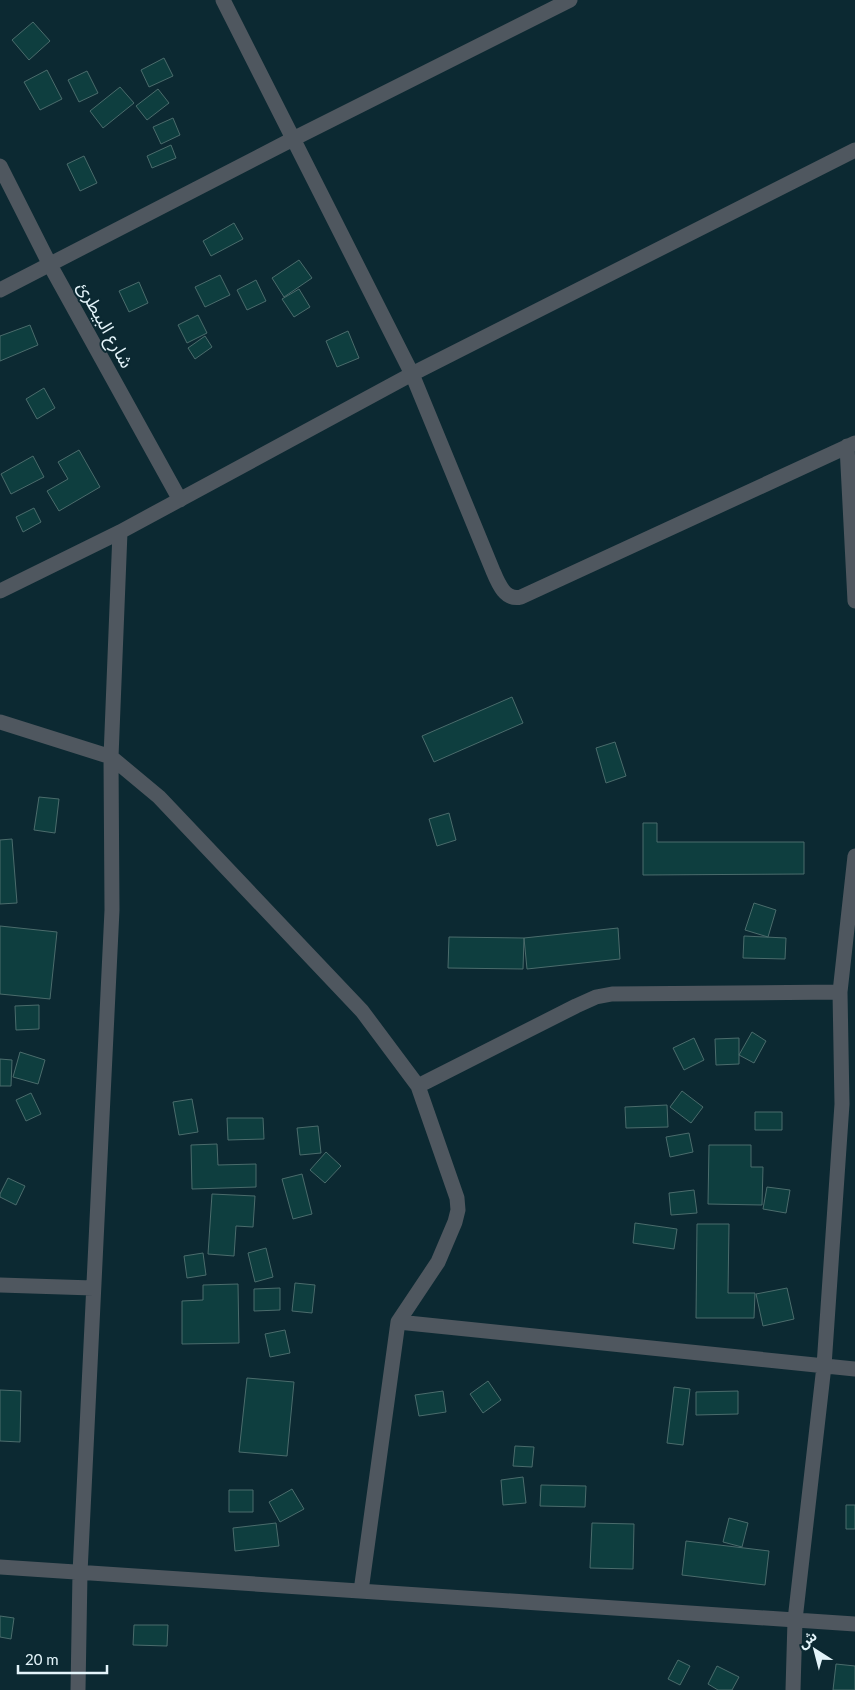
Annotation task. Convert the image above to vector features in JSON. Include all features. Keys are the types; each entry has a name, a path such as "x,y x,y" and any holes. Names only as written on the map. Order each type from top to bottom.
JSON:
{"street":[{"path":"223,0 412,374 504,593 517,598 851,444 855,602"},
{"path":"0,290 293,139 570,0"},
{"path":"0,591 120,532 412,374 855,150"},
{"name":"شارع البيطرئ","path":"0,166 50,264 180,500"},
{"path":"78,1690 80,1573 112,910 111,757 120,532"},
{"path":"0,722 111,757 158,797 362,1012 418,1086 457,1198 458,1210 455,1222 438,1262 398,1322 361,1591"},
{"path":"793,1690 795,1620 824,1366 848,1104 840,992 855,856"},
{"path":"418,1086 596,997 612,994 840,992"},
{"path":"0,1285 93,1288"},
{"path":"398,1322 855,1369"},
{"path":"0,1567 855,1624"}],"building":[{"path":"33,22 50,41 29,60 12,40"},
{"path":"164,58 173,76 149,87 141,70"},
{"path":"47,70 62,99 40,110 24,82"},
{"path":"87,71 98,93 79,102 68,80"},
{"path":"120,87 134,103 103,128 90,111"},
{"path":"158,89 169,103 147,120 136,106"},
{"path":"173,118 180,135 161,144 153,127"},
{"path":"171,145 176,158 152,168 147,156"},
{"path":"84,156 97,183 80,191 67,164"},
{"path":"234,223 243,239 211,256 203,241"},
{"path":"299,260 312,278 284,297 272,278"},
{"path":"220,275 230,295 205,307 195,287"},
{"path":"256,280 266,301 247,310 237,290"},
{"path":"139,282 148,303 129,312 119,291"},
{"path":"299,289 310,307 294,317 282,299"},
{"path":"198,315 207,333 187,343 178,325"},
{"path":"30,325 38,345 0,361 0,336"},
{"path":"348,331 359,358 337,367 326,341"},
{"path":"205,336 212,347 195,359 188,348"},
{"path":"44,388 55,408 37,419 26,399"},
{"path":"79,450 100,487 59,511 47,491 68,479 58,462"},
{"path":"33,456 44,477 11,494 1,474"},
{"path":"34,508 41,522 23,532 16,517"},
{"path":"512,697 523,723 434,762 422,736"},
{"path":"615,742 626,776 606,783 596,748"},
{"path":"39,797 59,799 55,833 34,830"},
{"path":"449,813 456,840 437,846 429,819"},
{"path":"643,823 657,823 657,842 804,842 804,874 643,875"},
{"path":"12,839 17,903 0,904 0,840"},
{"path":"754,903 776,910 768,937 745,930"},
{"path":"0,926 57,932 50,999 0,994"},
{"path":"618,928 620,959 527,969 524,938"},
{"path":"744,936 786,938 785,959 743,958"},
{"path":"449,937 524,938 523,969 448,968"},
{"path":"39,1005 39,1029 16,1030 15,1006"},
{"path":"752,1032 766,1041 754,1063 739,1055"},
{"path":"694,1038 704,1060 684,1070 673,1048"},
{"path":"739,1038 739,1064 716,1065 715,1039"},
{"path":"20,1052 45,1060 38,1084 13,1077"},
{"path":"0,1059 12,1060 11,1086 0,1086"},
{"path":"682,1091 703,1107 691,1123 670,1107"},
{"path":"31,1093 41,1114 26,1121 16,1100"},
{"path":"192,1099 198,1132 179,1135 173,1102"},
{"path":"667,1105 668,1127 626,1128 625,1107"},
{"path":"755,1112 782,1112 782,1130 755,1130"},
{"path":"227,1118 263,1118 264,1139 228,1140"},
{"path":"318,1126 321,1153 300,1155 297,1128"},
{"path":"689,1133 693,1152 670,1157 666,1137"},
{"path":"217,1144 218,1165 256,1164 256,1187 192,1189 191,1145"},
{"path":"709,1145 751,1145 751,1167 763,1167 762,1205 708,1204"},
{"path":"326,1152 341,1166 325,1183 310,1170"},
{"path":"302,1174 312,1214 293,1219 282,1179"},
{"path":"8,1178 25,1186 16,1205 0,1197"},
{"path":"767,1187 790,1190 786,1213 763,1209"},
{"path":"694,1190 697,1213 671,1215 669,1193"},
{"path":"212,1194 255,1196 253,1227 236,1226 234,1256 208,1254"},
{"path":"635,1223 677,1229 674,1249 633,1243"},
{"path":"697,1224 729,1224 728,1293 755,1293 754,1318 696,1318"},
{"path":"266,1248 273,1277 255,1282 248,1253"},
{"path":"203,1253 206,1275 187,1278 184,1256"},
{"path":"295,1283 315,1285 312,1313 292,1311"},
{"path":"238,1284 239,1343 182,1344 182,1301 203,1300 203,1285"},
{"path":"280,1288 280,1310 254,1311 254,1289"},
{"path":"787,1288 794,1319 763,1326 756,1294"},
{"path":"285,1330 290,1353 270,1357 265,1334"},
{"path":"247,1378 294,1382 287,1456 239,1452"},
{"path":"488,1381 501,1400 483,1413 470,1394"},
{"path":"674,1387 690,1389 683,1445 667,1443"},
{"path":"0,1390 21,1391 20,1442 0,1441"},
{"path":"443,1391 446,1412 419,1416 415,1395"},
{"path":"738,1391 738,1414 696,1415 696,1392"},
{"path":"515,1446 534,1447 532,1467 513,1466"},
{"path":"523,1477 526,1503 503,1505 501,1480"},
{"path":"541,1485 586,1486 585,1507 540,1506"},
{"path":"292,1489 304,1509 280,1522 269,1502"},
{"path":"229,1490 253,1490 253,1512 229,1512"},
{"path":"846,1505 855,1505 855,1529 846,1529"},
{"path":"729,1518 748,1523 742,1547 723,1542"},
{"path":"276,1523 279,1546 235,1551 233,1528"},
{"path":"592,1523 634,1524 633,1569 590,1568"},
{"path":"686,1541 769,1551 765,1585 682,1575"},
{"path":"0,1616 14,1618 11,1639 0,1637"},
{"path":"134,1625 168,1625 167,1646 133,1645"},
{"path":"678,1660 690,1666 680,1685 668,1679"},
{"path":"836,1664 855,1666 855,1690 833,1690"},
{"path":"717,1666 739,1677 732,1690 718,1690 708,1684"}]}
